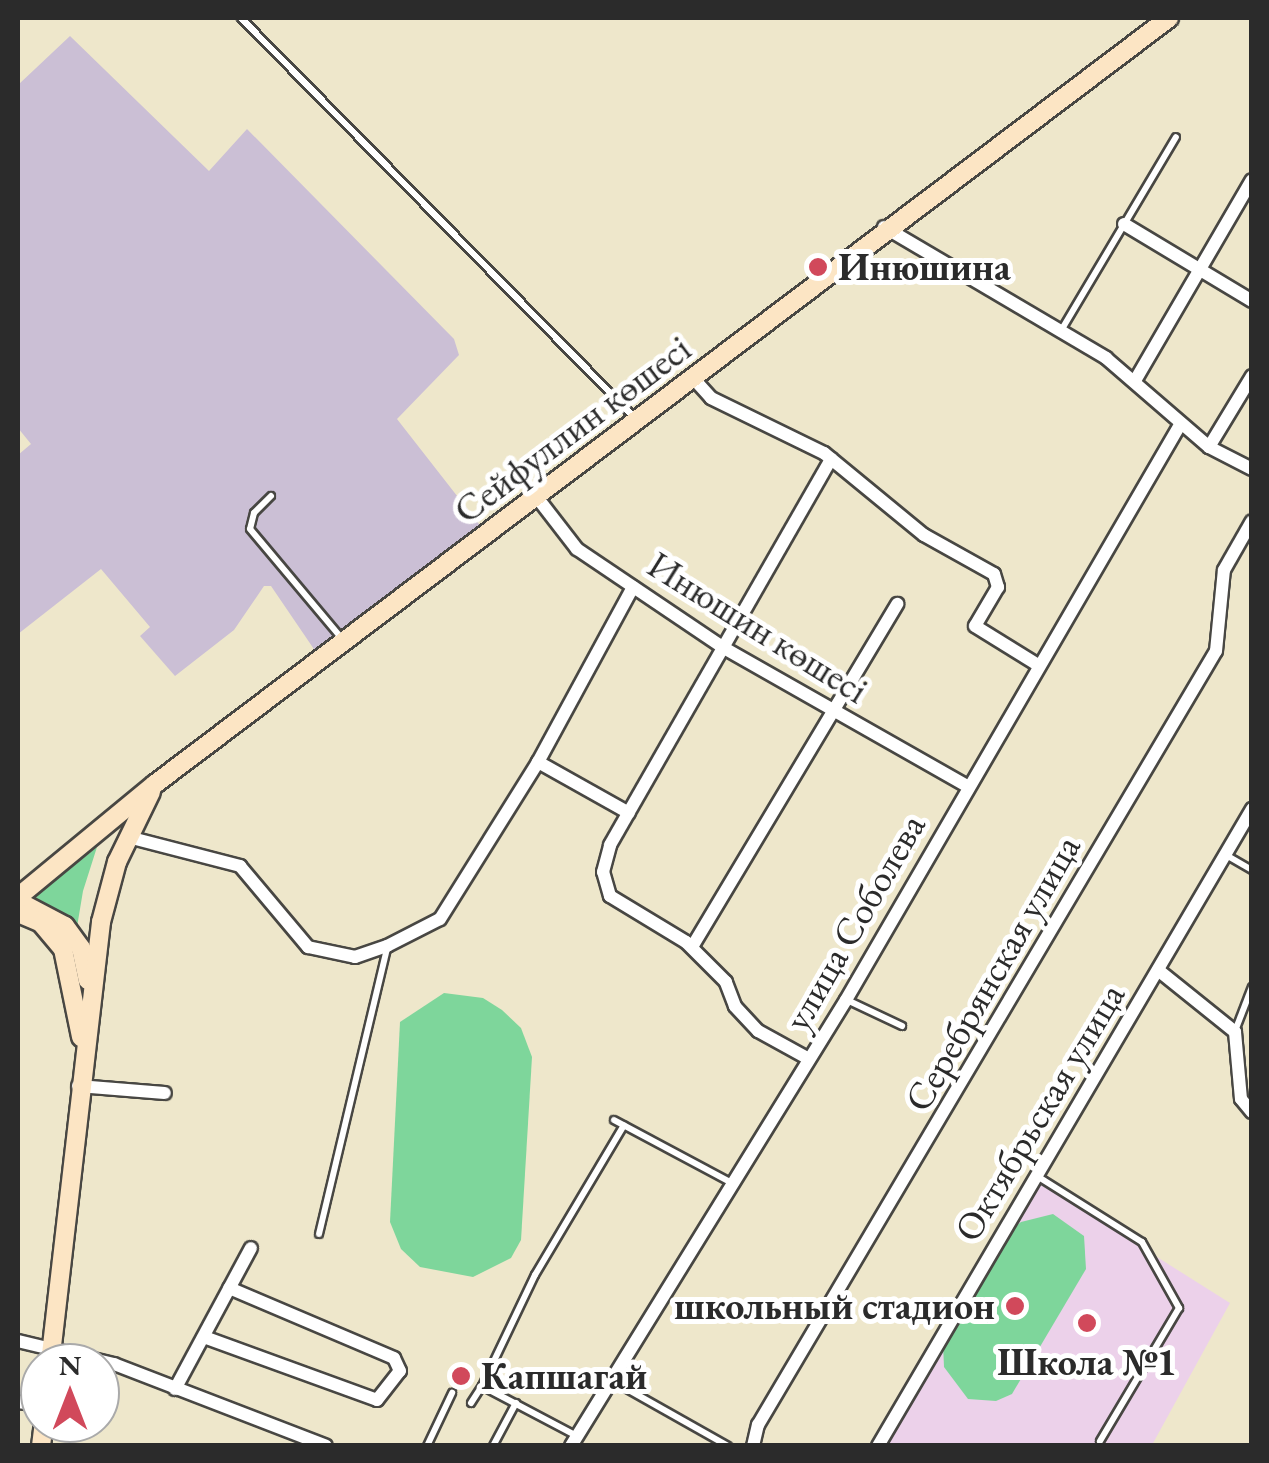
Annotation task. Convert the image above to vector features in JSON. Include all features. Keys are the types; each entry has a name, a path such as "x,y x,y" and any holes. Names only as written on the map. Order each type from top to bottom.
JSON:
{"main road":[{"name":"Сейфуллин көшесі","path":"18,901 155,784 638,421 884,227 1169,18"},
{"path":"52,1343 83,1045 108,889 155,784"},
{"path":"18,901 49,913 65,926 81,948 91,1001"},
{"path":"18,913 41,923 63,949 83,1045"}],"street":[{"path":"1136,378 1252,180"},
{"path":"1124,224 1252,301"},
{"path":"884,227 1136,378 1209,447 1252,469"},
{"path":"1209,447 1252,376"},
{"path":"694,378 711,398 831,459 924,535 994,574 998,587 975,626 1038,665"},
{"name":"улица Соболева","path":"574,1440 846,1000 1181,424"},
{"path":"809,1060 758,1030 692,947 603,888 604,863 629,813 831,459"},
{"name":"Инюшин көшесі","path":"536,496 577,550 724,648 967,786"},
{"name":"Серебрянская улица","path":"752,1446 758,1425 1216,651 1224,570 1252,521"},
{"path":"128,837 240,866 308,947 355,957 387,946 440,919 538,762 632,586"},
{"path":"692,947 897,604"},
{"path":"538,762 629,813"},
{"name":"Октябрьская улица","path":"878,1446 1252,809"},
{"path":"1158,970 1235,1032 1241,1100 1252,1112"},
{"path":"78,1086 165,1093"},
{"path":"175,1389 251,1248"},
{"path":"204,1338 378,1400 400,1372 394,1358 229,1288"},
{"path":"120,1373 175,1389 326,1446"}],"lane":[{"path":"241,18 638,421"},
{"path":"1061,330 1176,138"},
{"path":"271,496 254,513 250,529 344,641"},
{"path":"1225,854 1252,870"},
{"path":"319,1234 387,946"},
{"path":"1235,1032 1252,988"},
{"path":"846,1000 902,1026"},
{"path":"614,1120 730,1182"},
{"path":"471,1403 535,1275 624,1125"},
{"path":"1036,1175 1142,1242 1179,1308 1100,1441"},
{"path":"612,1380 728,1446"},
{"path":"482,1386 574,1440"},
{"path":"427,1446 452,1394"},
{"path":"494,1446 516,1403"}],"shaded area":[{"path":"70,36 209,171 247,129 454,339 459,355 397,419 486,533 320,658 271,586 264,586 234,630 175,676 140,636 150,627 101,569 18,634 18,455 31,444 18,428 18,85"},
{"name":"Школа №1","path":"1038,1182 1230,1303 1152,1445 884,1446"}],"green space":[{"path":"97,847 83,891 77,927 34,898"},
{"path":"444,993 483,998 502,1010 521,1028 532,1057 521,1240 511,1258 473,1277 420,1267 401,1249 390,1222 400,1022"},
{"name":"школьный стадион","path":"1053,1214 1084,1236 1086,1269 1012,1394 996,1401 968,1399 944,1367 943,1343 1007,1233 1021,1222"}],"place":[{"name":"Инюшина","path":"818,267"},
{"name":"школьный стадион","path":"1015,1306"},
{"name":"Школа №1","path":"1087,1323"},
{"name":"Капшагай","path":"461,1376"}]}
